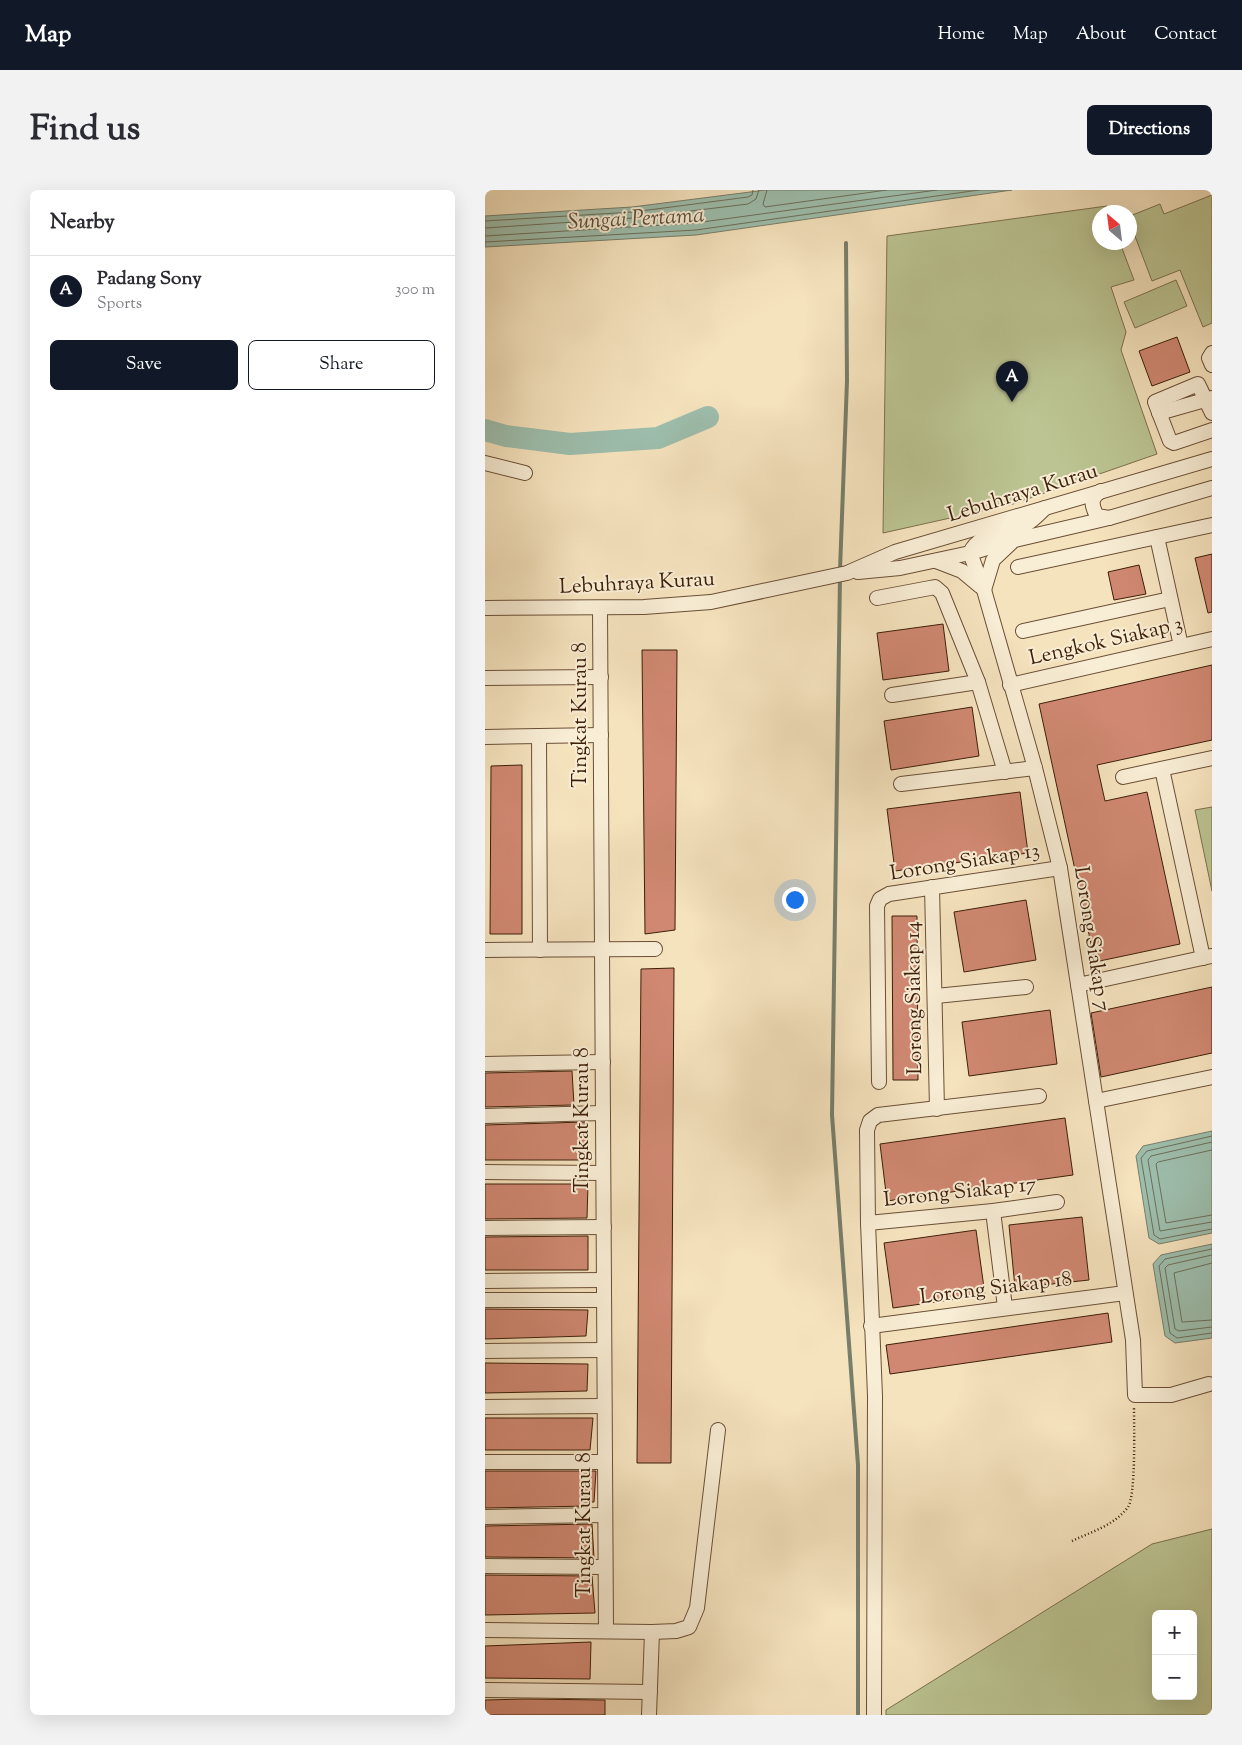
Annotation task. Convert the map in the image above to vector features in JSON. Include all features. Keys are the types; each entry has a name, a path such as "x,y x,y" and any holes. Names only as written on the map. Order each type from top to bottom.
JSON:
{"street":[{"path":"1212,353 1209,358 1212,365"},
{"path":"1212,414 1209,399 1198,384 1155,402 1170,441 1175,443 1212,430"},
{"name":"Lebuhraya Kurau","path":"847,573 895,552 1212,459"},
{"path":"485,463 525,473"},
{"name":"Lebuhraya Kurau","path":"485,608 600,608 711,602 847,573 900,568 970,554 1015,540 1109,518 1212,488"},
{"path":"1101,491 1093,498 1092,505 1097,516 1109,518"},
{"path":"970,554 979,540 1019,528 1033,520 1045,508"},
{"path":"1018,567 1212,525"},
{"path":"1157,537 1181,646"},
{"path":"936,561 962,571 984,590 993,560 1001,550 1015,540"},
{"name":"Lorong Siakap 7","path":"970,554 984,590 1035,768 1060,868 1133,1340 1135,1396"},
{"path":"877,598 935,587 941,593 978,682 1005,772"},
{"path":"1023,631 1170,599"},
{"name":"Tingkat Kurau 8","path":"600,608 606,1632"},
{"name":"Lengkok Siakap 3","path":"1010,685 1212,639"},
{"path":"485,678 601,677"},
{"path":"892,695 978,682"},
{"path":"485,737 601,735"},
{"path":"539,736 540,950"},
{"path":"1123,777 1212,758"},
{"path":"901,784 1035,768"},
{"path":"1078,985 1207,957 1162,769"},
{"name":"Lorong Siakap 13","path":"879,1082 877,906 881,899 889,894 1060,868"},
{"name":"Lorong Siakap 14","path":"932,887 936,996 937,1108"},
{"path":"485,950 655,949"},
{"path":"936,996 1026,987"},
{"path":"485,1064 603,1062"},
{"path":"1096,1101 1212,1077"},
{"path":"874,1715 875,1396 871,1326 867,1130 870,1121 878,1115 1039,1096"},
{"path":"485,1116 603,1113"},
{"path":"485,1172 603,1173"},
{"name":"Lorong Siakap 17","path":"868,1223 993,1211 1057,1202"},
{"path":"993,1211 1005,1307"},
{"path":"485,1228 604,1226"},
{"path":"485,1281 604,1280"},
{"name":"Lorong Siakap 18","path":"871,1326 1005,1307 1125,1293"},
{"path":"485,1300 604,1300"},
{"path":"485,1351 604,1350"},
{"path":"1135,1396 1171,1395 1209,1384"},
{"path":"485,1407 605,1406"},
{"path":"485,1630 652,1632 676,1631 689,1627 697,1608 718,1430"},
{"path":"485,1462 605,1462"},
{"path":"485,1516 605,1515"},
{"path":"485,1566 605,1567"},
{"path":"649,1715 652,1632"},
{"path":"485,1690 650,1692"}],"path":[{"path":"1072,1541 1115,1520 1130,1506 1135,1396"}],"green space":[{"path":"1212,195 1212,323 1203,327 1180,270 1152,281 1137,241 1137,213 1160,204 1164,214"},
{"path":"1092,208 1092,250 1123,250 1134,280 1111,287 1126,332 1121,350 1157,454 1013,504 883,533 887,236"},
{"path":"1176,280 1187,306 1135,328 1124,302"},
{"path":"1212,807 1212,891 1195,810"},
{"path":"1212,1529 1212,1715 886,1715 886,1710 1152,1544"}],"water":[{"name":"Sungai Pertama","path":"766,190 1012,190 696,235 485,247 485,216 632,207"},
{"path":"1212,1131 1212,1233 1159,1244 1149,1238 1136,1156 1143,1146"},
{"path":"1212,1244 1212,1338 1175,1343 1165,1336 1153,1264 1161,1255"}],"building":[{"path":"1177,337 1190,372 1152,386 1139,351"},
{"path":"1212,554 1212,612 1208,613 1195,558"},
{"path":"1139,565 1146,594 1114,600 1108,572"},
{"path":"943,624 949,671 883,680 877,633"},
{"path":"642,650 677,650 675,930 645,934"},
{"path":"1212,665 1212,740 1097,765 1105,801 1147,792 1180,944 1095,962 1039,704"},
{"path":"972,707 979,756 891,770 884,721"},
{"path":"522,765 522,934 490,934 491,766"},
{"path":"1020,792 1028,853 895,871 887,809"},
{"path":"1026,900 1036,960 964,972 954,912"},
{"path":"892,916 917,916 918,1080 893,1080"},
{"path":"674,968 671,1463 637,1463 641,969"},
{"path":"1212,987 1212,1053 1101,1077 1091,1013"},
{"path":"1050,1010 1057,1064 969,1076 962,1022"},
{"path":"572,1071 574,1105 485,1107 485,1073"},
{"path":"1065,1118 1073,1175 887,1201 880,1144"},
{"path":"585,1122 587,1160 485,1160 485,1125"},
{"path":"485,1184 588,1184 587,1218 485,1219"},
{"path":"1082,1217 1089,1280 1015,1288 1009,1225"},
{"path":"976,1230 985,1295 893,1308 884,1243"},
{"path":"588,1236 588,1270 485,1270 485,1237"},
{"path":"485,1309 588,1310 586,1336 485,1339"},
{"path":"1108,1313 1112,1342 890,1374 886,1345"},
{"path":"485,1363 588,1364 587,1391 485,1393"},
{"path":"485,1418 593,1418 590,1450 485,1450"},
{"path":"485,1471 596,1471 594,1502 590,1502 590,1506 485,1508"},
{"path":"592,1524 594,1558 485,1557 485,1526"},
{"path":"485,1575 592,1576 595,1613 485,1615"},
{"path":"591,1642 590,1679 485,1678 485,1646"},
{"path":"485,1700 605,1700 605,1715 485,1715"}],"waterway":[{"path":"840,570 847,381 846,243"},
{"path":"485,430 506,436 570,444 658,438 708,417"},
{"path":"840,577 832,1115 858,1465 858,1715"}],"place":[{"name":"Padang Sony","path":"1012,402"}]}
